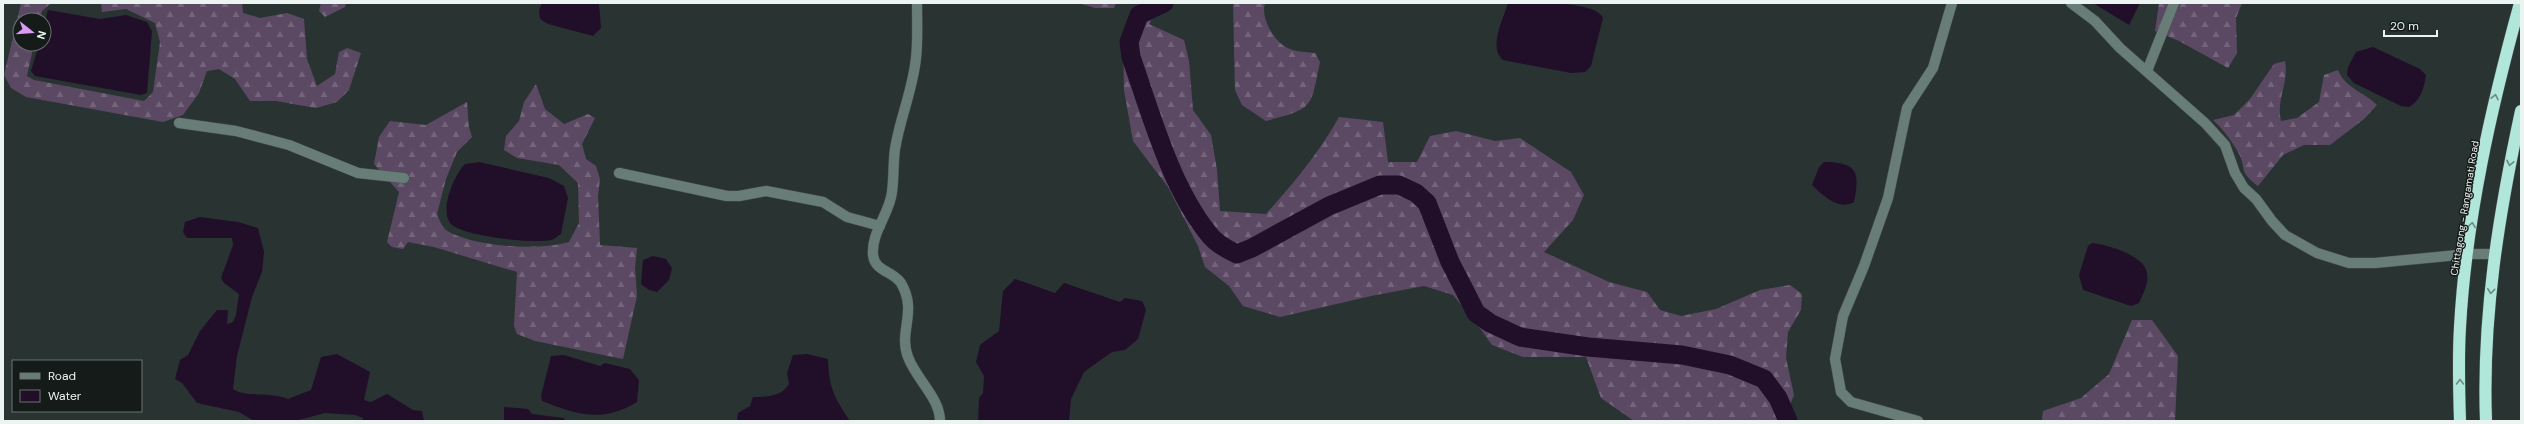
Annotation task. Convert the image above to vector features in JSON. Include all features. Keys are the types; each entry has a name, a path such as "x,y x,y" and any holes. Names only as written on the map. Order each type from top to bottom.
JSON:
{"highway":[{"name":"Chittagong - Rangamati Road","path":"2460,421 2460,327 2479,175 2500,76 2520,3"},
{"path":"2486,421 2487,327 2495,254 2507,178 2521,111"}],"street":[{"path":"917,3 916,57 895,147 892,171 892,192 873,249 875,264 880,269 895,276 906,293 909,304 906,342 907,356 934,399 940,415 940,421"},
{"path":"1918,421 1851,402 1841,392 1835,359 1843,316 1864,266 1888,198 1908,108 1934,68 1952,3"},
{"path":"2071,3 2095,21 2120,48 2205,123 2225,145 2238,179 2263,207 2272,222 2285,235 2317,253 2349,263 2369,263 2468,254 2495,254"},
{"path":"2147,71 2174,3"},
{"path":"179,123 236,131 289,145 358,173 404,178"},
{"path":"619,173 727,196 739,196 766,191 823,202 847,217 880,226"}],"green space":[{"path":"21,3 51,3 42,12 19,12"},
{"path":"101,3 242,3 243,13 260,18 287,13 304,19 307,59 317,86 335,74 339,52 347,48 361,53 349,90 337,102 316,108 276,101 250,101 235,79 219,69 207,71 199,93 183,115 163,122 26,97 11,88 4,75 12,41 12,52 32,52 27,76 34,80 144,101 153,92 160,42 155,23 126,9 102,12"},
{"path":"321,3 346,3 345,7 325,17 319,11"},
{"path":"1079,3 1116,3 1114,8 1095,8"},
{"path":"1140,3 1161,3 1149,24 1184,40 1189,61 1193,110 1211,135 1217,170 1220,211 1266,214 1305,168 1339,117 1383,122 1388,162 1417,162 1430,136 1456,131 1495,141 1520,138 1571,172 1584,195 1573,220 1544,252 1609,282 1647,292 1660,310 1681,316 1716,309 1760,290 1790,285 1802,294 1801,310 1788,332 1786,358 1794,395 1783,421 1634,421 1601,398 1586,357 1523,357 1492,345 1453,295 1424,286 1371,296 1280,317 1243,306 1229,286 1205,267 1198,246 1168,187 1133,141 1124,90 1123,34"},
{"path":"1233,3 1265,3 1264,9 1267,23 1270,30 1279,42 1293,50 1315,53 1320,62 1314,90 1307,105 1302,109 1266,121 1242,105 1235,90"},
{"path":"2159,3 2242,3 2236,18 2237,53 2228,68 2179,41 2155,31"},
{"path":"2285,61 2286,70 2280,105 2281,121 2297,118 2319,102 2324,75 2338,70 2350,86 2377,105 2364,119 2330,145 2304,145 2283,155 2258,186 2247,177 2238,152 2230,139 2213,120 2234,115 2250,99 2274,64"},
{"path":"536,84 545,109 564,124 588,114 595,118 582,144 586,159 596,166 600,179 598,196 600,245 637,248 635,268 637,296 623,359 535,341 517,334 514,326 517,272 434,247 408,242 403,249 392,247 387,242 399,192 374,164 379,137 390,121 426,125 467,102 469,127 472,137 457,152 446,179 437,214 443,227 458,236 489,244 524,247 556,245 569,242 579,223 578,183 559,165 517,158 504,150 506,136 519,121 524,102"},
{"path":"2132,320 2152,320 2178,356 2175,421 2042,421 2043,411 2081,398 2109,374"}],"water":[{"path":"542,3 599,3 601,28 593,36 548,24 540,19 539,10"},
{"path":"1508,3 1575,5 1598,12 1603,18 1591,66 1585,72 1571,73 1503,60 1499,55 1497,41 1500,25"},
{"path":"2093,3 2140,3 2129,25"},
{"path":"48,10 100,19 126,15 147,22 152,31 147,93 141,95 35,76 31,71 37,52 52,52 52,12 47,12"},
{"path":"2373,47 2420,69 2426,75 2419,97 2409,107 2401,106 2354,83 2347,75 2348,67 2356,52"},
{"path":"479,162 549,178 564,186 568,198 561,234 555,239 551,240 515,240 470,233 452,225 448,219 447,203 452,185 456,176 465,164"},
{"path":"1824,162 1844,164 1854,171 1857,184 1854,202 1843,205 1831,201 1812,185 1819,167"},
{"path":"200,217 238,222 258,228 264,252 262,272 252,297 237,356 233,389 238,392 273,395 288,399 311,390 321,357 337,354 370,372 364,400 371,402 387,394 413,410 422,411 424,421 363,421 363,418 355,415 325,413 295,421 254,421 239,412 197,403 182,383 175,379 180,360 188,355 200,331 217,310 228,310 227,324 233,322 236,315 239,294 224,283 221,278 233,245 232,238 187,238 183,232 185,222"},
{"path":"2092,243 2115,248 2133,256 2145,267 2147,281 2139,303 2131,306 2083,290 2079,275 2088,246"},
{"path":"653,256 666,259 672,268 669,280 657,292 649,290 641,284 643,260"},
{"path":"1015,279 1055,293 1064,283 1120,302 1125,298 1142,301 1146,310 1138,339 1125,350 1112,352 1084,372 1071,399 1069,421 978,421 979,398 983,393 984,376 976,362 980,345 999,331 1003,291"},
{"path":"807,354 828,359 833,392 850,421 737,421 738,413 750,406 753,397 763,397 782,392 789,384 787,373 793,355"},
{"path":"564,355 600,366 605,363 630,369 639,380 637,402 625,409 613,413 590,415 567,410 542,401 541,396 551,356"},
{"path":"504,407 528,409 532,414 564,418 565,421 504,421"}],"waterway":[{"path":"1164,3 1139,15 1129,42 1131,57 1154,125 1172,171 1195,214 1211,237 1221,245 1237,254 1252,248 1329,206 1380,185 1399,185 1416,193 1427,203 1450,262 1476,313 1490,323 1520,337 1588,347 1682,355 1730,365 1764,379 1778,398 1788,421"}]}
